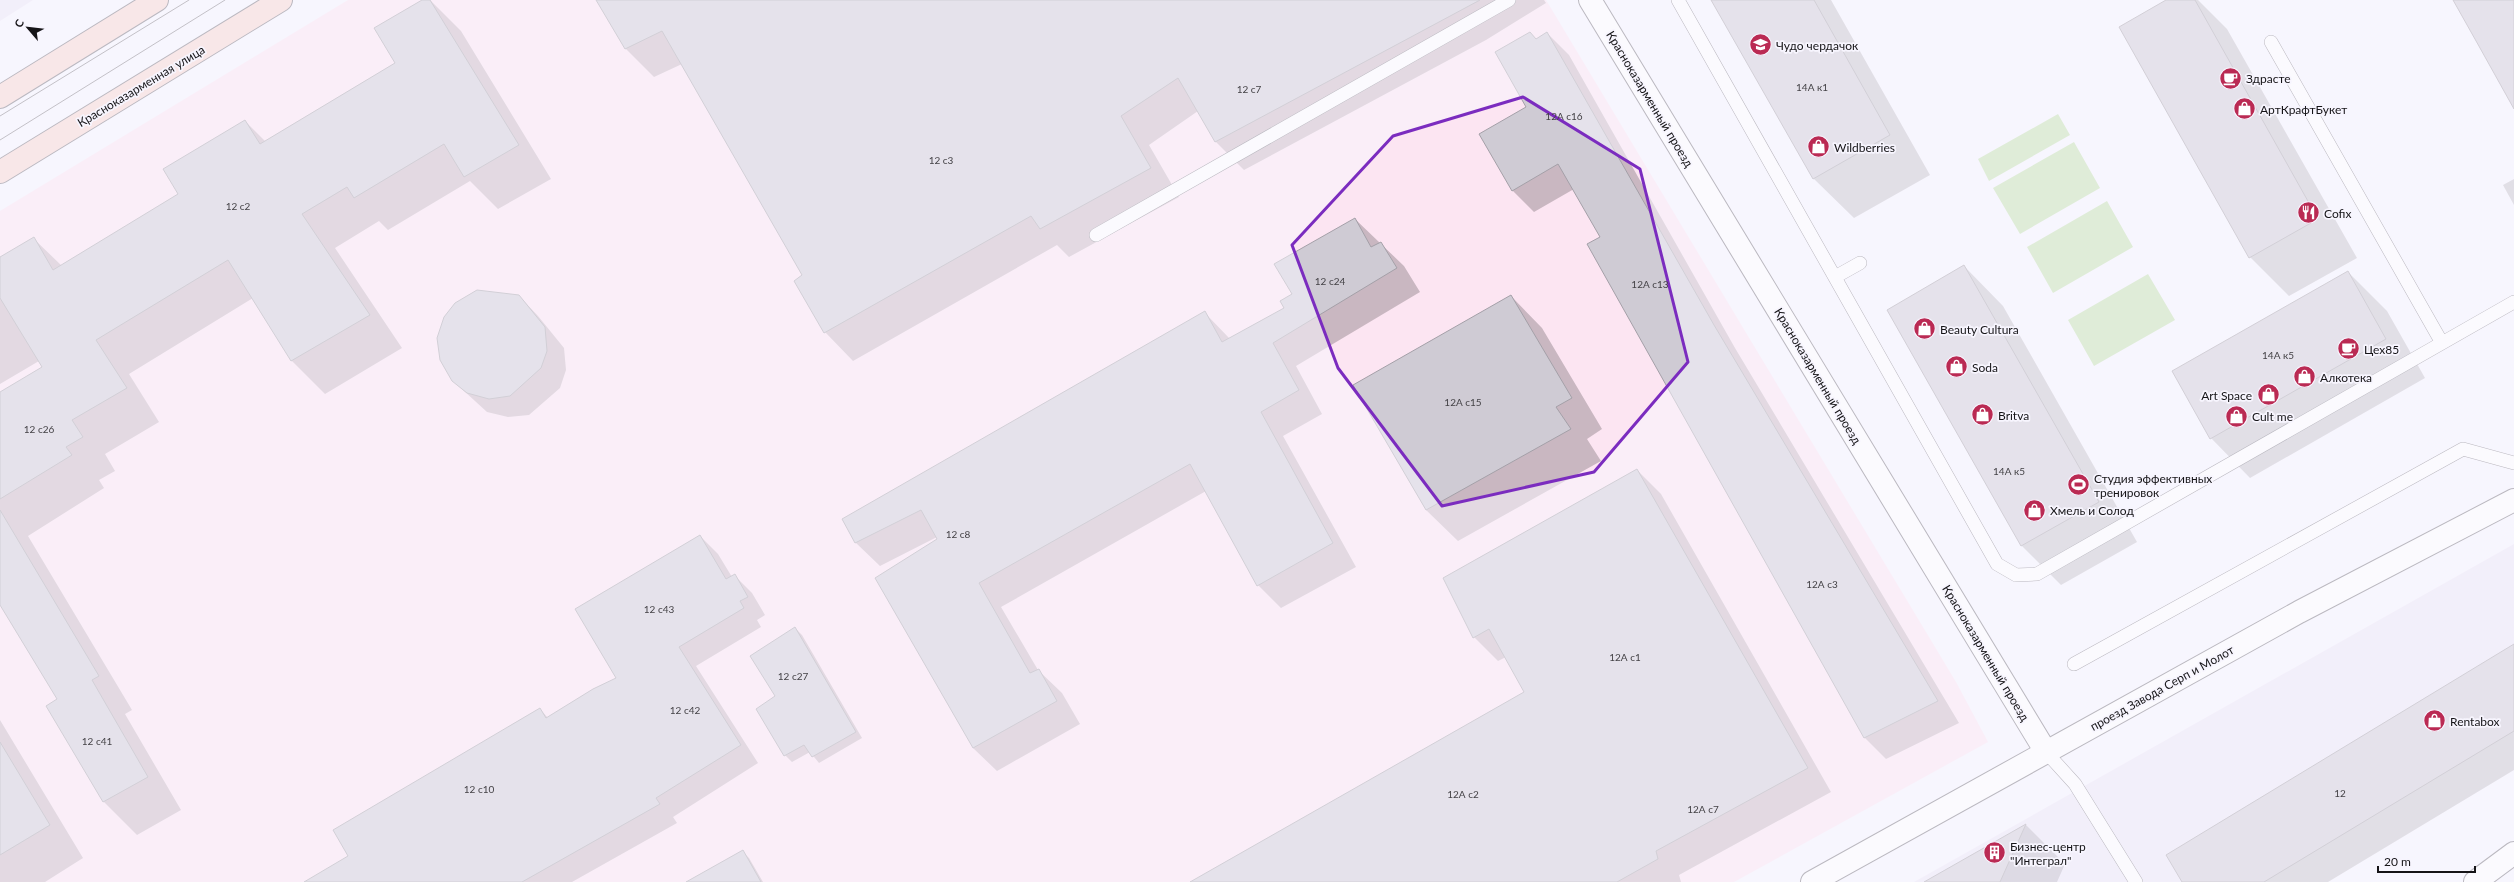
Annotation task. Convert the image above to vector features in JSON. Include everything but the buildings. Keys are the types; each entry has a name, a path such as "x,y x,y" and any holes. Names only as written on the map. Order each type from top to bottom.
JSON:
{"main road":[{"path":"0,97 157,0"},
{"name":"Красноказарменная улица","path":"0,172 281,0"}],"street":[{"name":"Красноказарменный проезд","path":"1590,0 2046,752"},
{"name":"проезд Завода Серп и Молот","path":"1812,882 2299,612 2514,500"},
{"path":"2475,882 2514,854"}],"lane":[{"path":"1096,235 1509,0"},
{"path":"1678,0 1997,564 2006,571 2025,576 2044,570 2514,302"},
{"path":"2271,42 2442,343"},
{"path":"1835,277 1860,263"},
{"path":"2074,664 2463,450 2514,463"},
{"path":"2046,752 2075,784 2136,882"}],"highlighted area":[{"path":"1523,97 1640,169 1688,362 1594,472 1442,506 1338,368 1292,245 1393,136"}],"shaded area":[{"path":"0,0 33,0 0,21"},
{"path":"348,0 1546,0 1956,682 1988,742 1734,882 0,882 0,211"},
{"path":"2514,544 2514,731 2264,882 1914,882"}],"green space":[{"path":"2058,114 2070,135 1989,181 1978,159"},
{"path":"2074,142 2100,188 2020,234 1993,188"},
{"path":"2107,201 2133,247 2053,293 2027,247"},
{"path":"2148,274 2175,320 2094,366 2068,320"}],"tram line":[{"path":"0,116 189,0"},
{"path":"0,140 225,0"}],"place":[{"name":"Чудо чердачок","path":"1761,45"},
{"name":"Здрасте","path":"2230,78"},
{"name":"АртКрафтБукет","path":"2244,109"},
{"name":"Wildberries","path":"1819,147"},
{"name":"Cofix","path":"2308,213"},
{"name":"Beauty Cultura","path":"1925,329"},
{"name":"Цех85","path":"2348,349"},
{"name":"Soda","path":"1956,367"},
{"name":"Алкотека","path":"2305,377"},
{"name":"Art Space","path":"2268,395"},
{"name":"Britva","path":"1982,415"},
{"name":"Cult me","path":"2237,416"},
{"name":"Студия эффективных тренировок","path":"2079,485"},
{"name":"Хмель и Солод","path":"2035,510"},
{"name":"Rentabox","path":"2434,721"},
{"name":"Бизнес-центр \"Интеграл\"","path":"1994,853"}]}
